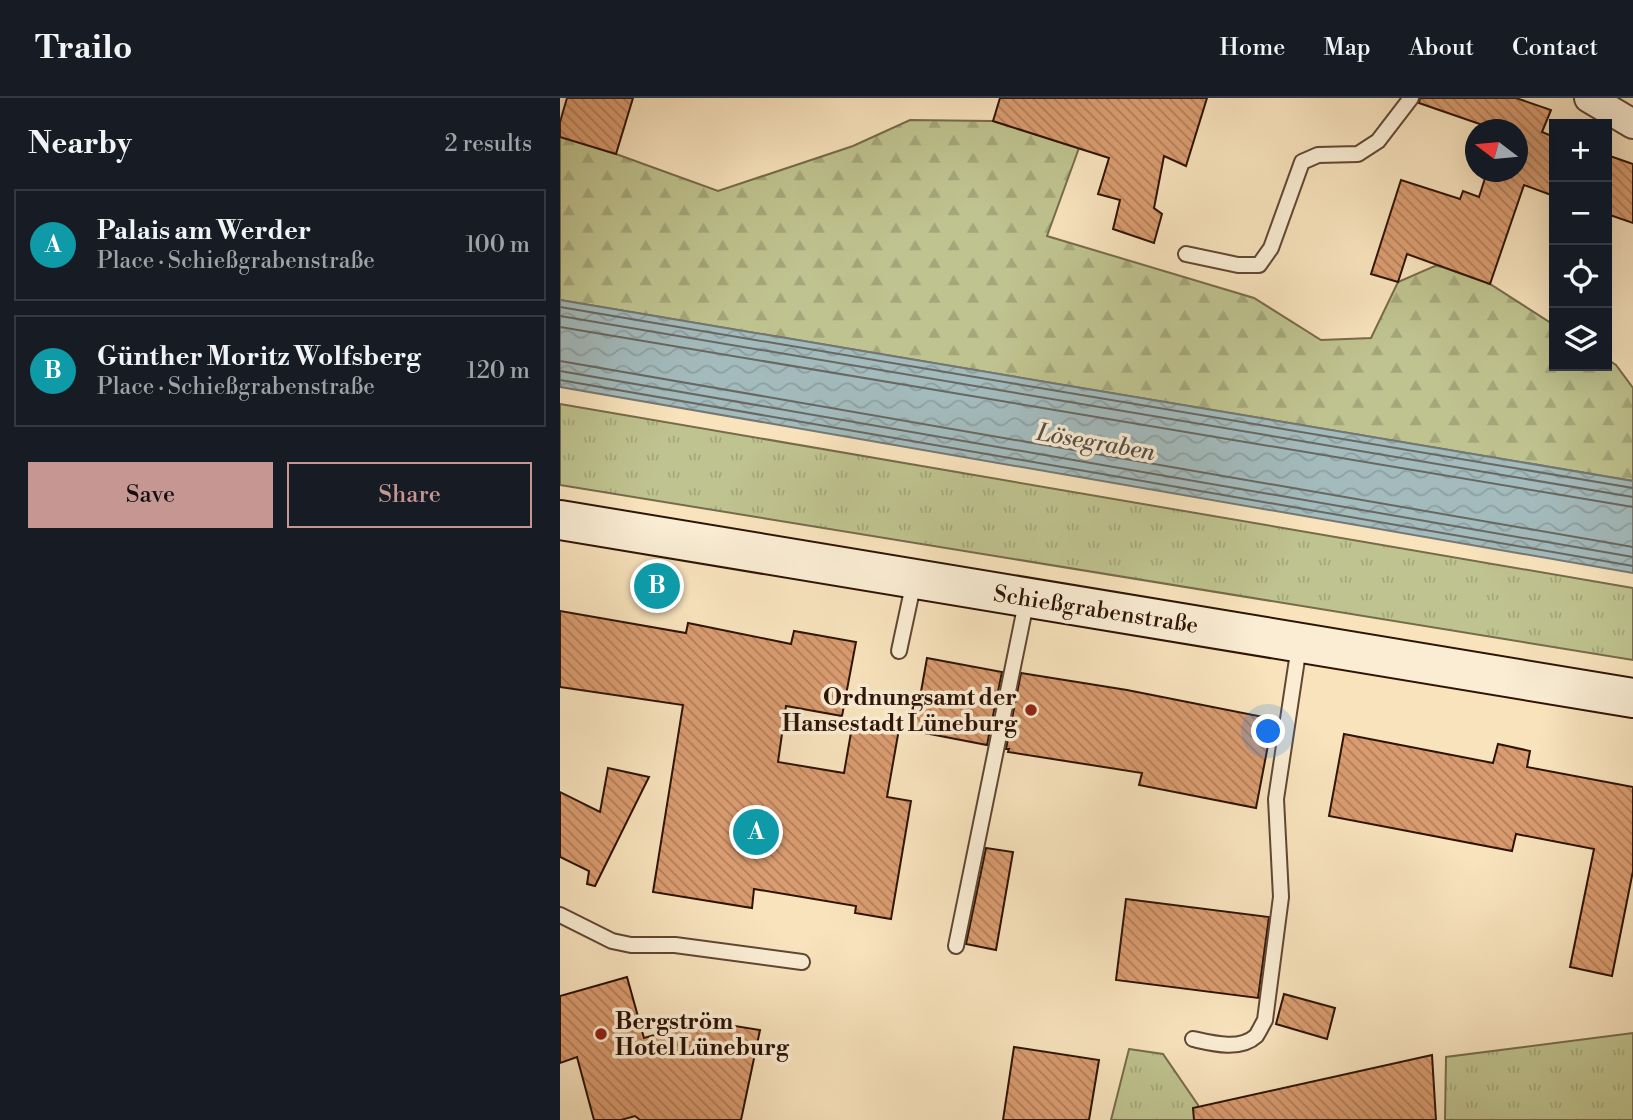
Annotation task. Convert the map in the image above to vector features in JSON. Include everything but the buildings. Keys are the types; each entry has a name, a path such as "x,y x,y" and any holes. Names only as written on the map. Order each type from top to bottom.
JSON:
{"main road":[{"name":"Schießgrabenstraße","path":"560,520 1633,698"}],"street":[{"path":"1590,98 1633,124"}],"lane":[{"path":"1186,254 1238,265 1259,265 1271,248 1302,162 1318,155 1358,154 1378,141 1411,98"},
{"path":"899,651 915,579"},
{"path":"956,946 1027,598"},
{"path":"1193,1039 1225,1045 1242,1042 1255,1037 1265,1020 1281,897 1276,799 1299,643"},
{"path":"560,915 612,941 631,945 675,945 802,962"}],"green space":[{"path":"910,120 993,121 1079,148 1047,236 1254,298 1321,340 1371,338 1398,282 1437,265 1490,284 1549,322 1549,371 1612,371 1612,362 1633,388 1633,481 560,300 560,137 718,191 853,146"},
{"path":"560,404 1633,588 1633,660 560,485"},
{"path":"1633,1033 1633,1120 1445,1120 1446,1057"},
{"path":"1129,1049 1163,1054 1198,1105 1201,1120 1111,1120"}],"water":[{"name":"Lösegraben","path":"560,300 1633,481 1633,573 560,387"}],"place":[{"name":"Günther Moritz Wolfsberg","path":"657,586"},
{"name":"Ordnungsamt der Hansestadt Lüneburg","path":"1031,710"},
{"name":"Palais am Werder","path":"756,832"},
{"name":"Bergström Hotel Lüneburg","path":"601,1034"}]}
